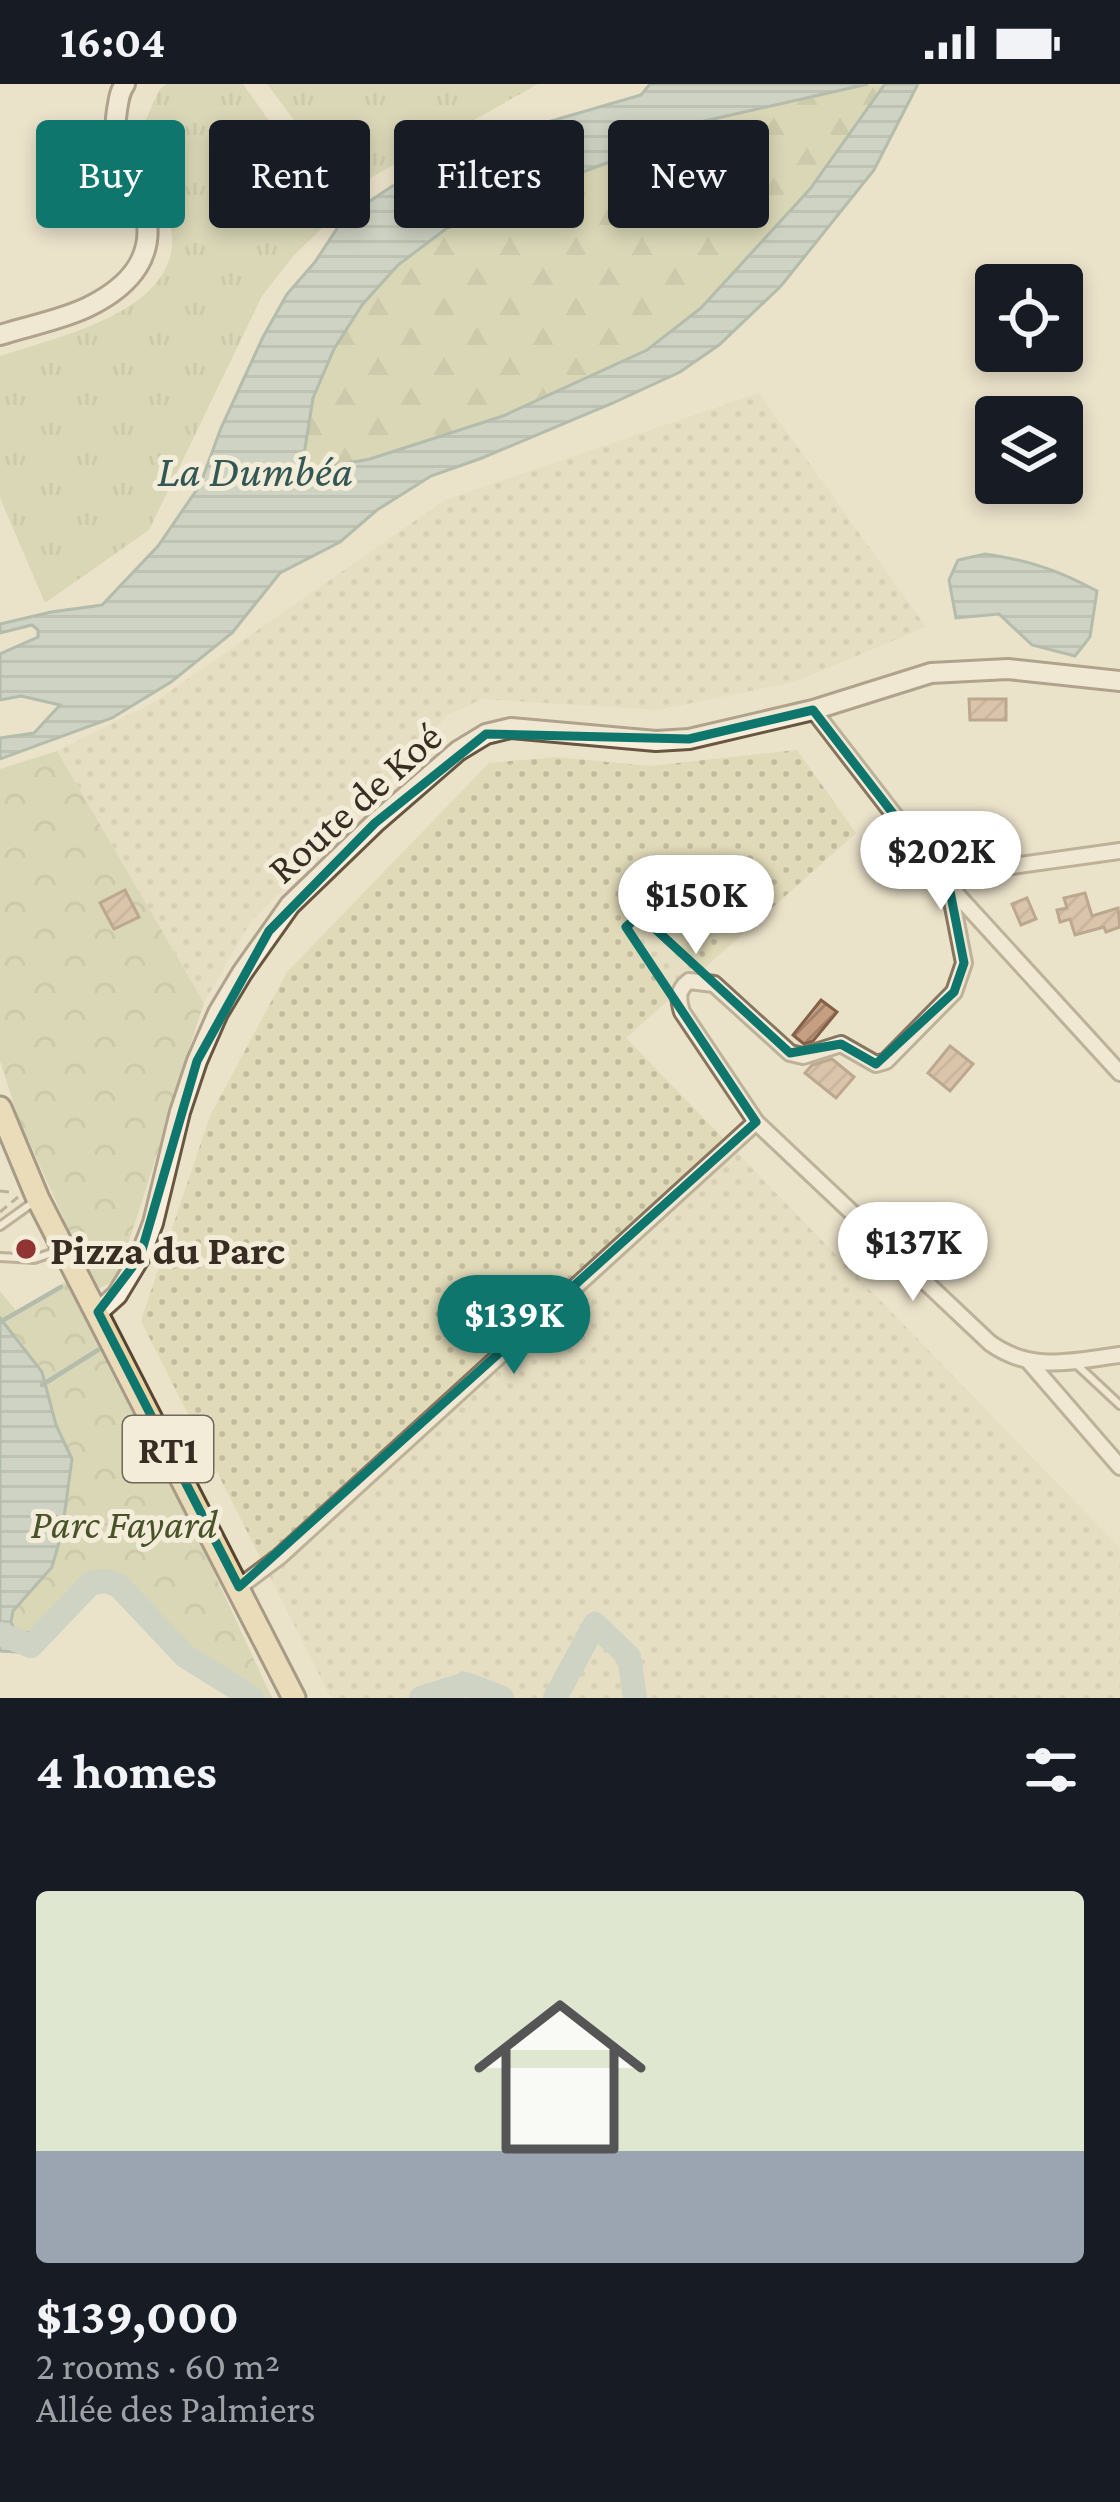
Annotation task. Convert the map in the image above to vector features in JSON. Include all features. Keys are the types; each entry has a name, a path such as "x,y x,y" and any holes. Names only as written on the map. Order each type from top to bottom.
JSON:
{"main road":[{"name":"RT1","path":"0,1108 38,1199 290,1690"}],"street":[{"path":"0,335 88,307 129,280 149,246 143,206 114,132 125,84"},
{"name":"Route de Koé","path":"98,1312 117,1294 140,1257 196,1060 242,973 290,905 458,751 486,734 511,728 656,741 722,733 931,673 1008,669 1120,681"},
{"path":"812,710 945,881 1120,1073"},
{"path":"945,881 1120,851"},
{"path":"945,881 964,963 954,992 886,1061 876,1064 841,1044 803,1056 790,1052 714,984 688,981 681,987 682,1012 756,1122 990,1342 1008,1356 1030,1363 1120,1355"},
{"path":"239,1587 297,1541 756,1122"},
{"path":"1030,1363 1120,1467"}],"lane":[{"path":"0,1226 38,1199"},
{"path":"0,1257 34,1259 64,1249"},
{"path":"1073,1361 1120,1405"}],"path":[{"path":"0,1192 10,1192"}],"highlighted area":[{"path":"813,710 949,886 964,963 954,992 876,1064 841,1044 790,1053 640,915 626,927 756,1122 239,1587 98,1312 140,1257 197,1061 269,931 375,823 486,734 689,739"}],"shaded area":[{"path":"759,393 926,627 794,682 658,710 482,699 446,716 410,760 249,924 204,1003 57,751 156,701 445,500"},
{"path":"797,750 856,833 626,1038 1120,1548 1120,1698 331,1698 141,1321 210,1116 287,972 489,763 557,757 650,766"}],"green space":[{"path":"166,84 243,84 269,120 209,120 209,228 322,228 262,296 149,530 45,603 0,498 0,356 79,331 133,304 154,286 168,264 171,228 185,228 185,120 146,120"},
{"path":"267,84 538,84 474,120 394,120 394,165 370,178 370,120 294,120"},
{"path":"885,84 810,189 701,308 647,350 503,416 300,480 313,398 334,349 361,305 398,265 447,228 584,228 584,171 608,163 608,228 769,228 769,120 709,120"},
{"path":"57,751 204,1003 115,1280 96,1290 18,1117 0,1061 0,769"},
{"name":"Parc Fayard","path":"71,1278 148,1430 272,1698 252,1698 185,1656 118,1585 106,1583 83,1590 35,1632 15,1633 13,1611 52,1566 72,1459 56,1425 42,1372 0,1317 0,1291 17,1312"}],"water":[{"name":"La Dumbéa","path":"650,84 868,84 709,120 608,120 608,163 584,171 584,120 555,120 641,95"},
{"name":"La Dumbéa","path":"885,84 918,84 874,170 781,286 719,345 680,372 613,403 431,476 377,510 340,542 280,573 232,633 171,682 112,718 0,759 0,738 34,733 60,705 21,696 0,700 0,654 38,637 38,630 32,625 0,633 0,624 102,605 158,546 200,485 221,428 287,294 337,228 370,228 370,201 391,187 394,228 447,228 398,265 362,305 334,349 313,398 300,480 503,416 647,350 701,308 810,189"},
{"path":"985,554 1042,567 1097,591 1090,637 1075,656 1032,645 999,614 956,618 949,580 958,560"},
{"path":"0,1318 42,1372 56,1425 72,1459 52,1567 13,1611 16,1633 35,1632 43,1625 60,1626 33,1653 0,1651"}],"building":[{"path":"969,699 1006,699 1006,720 970,720"},
{"path":"125,890 139,917 114,929 100,903"},
{"path":"1085,893 1092,916 1118,908 1120,927 1075,935 1070,919 1060,922 1057,910 1067,908 1064,898"},
{"path":"1027,898 1036,919 1021,925 1012,904"},
{"path":"821,1000 837,1012 813,1041 804,1044 793,1035"},
{"path":"950,1046 973,1064 950,1091 928,1073"},
{"path":"832,1059 854,1077 836,1098 805,1073 812,1065"}],"waterway":[{"path":"0,1322 61,1287"},
{"path":"42,1385 98,1350"},
{"path":"0,1634 31,1646 91,1583 106,1581 118,1585 185,1656 252,1698"},
{"path":"555,1698 595,1624 629,1657 635,1698"},
{"path":"421,1698 466,1684 502,1698"}],"place":[{"name":"Pizza du Parc","path":"26,1249"}]}
